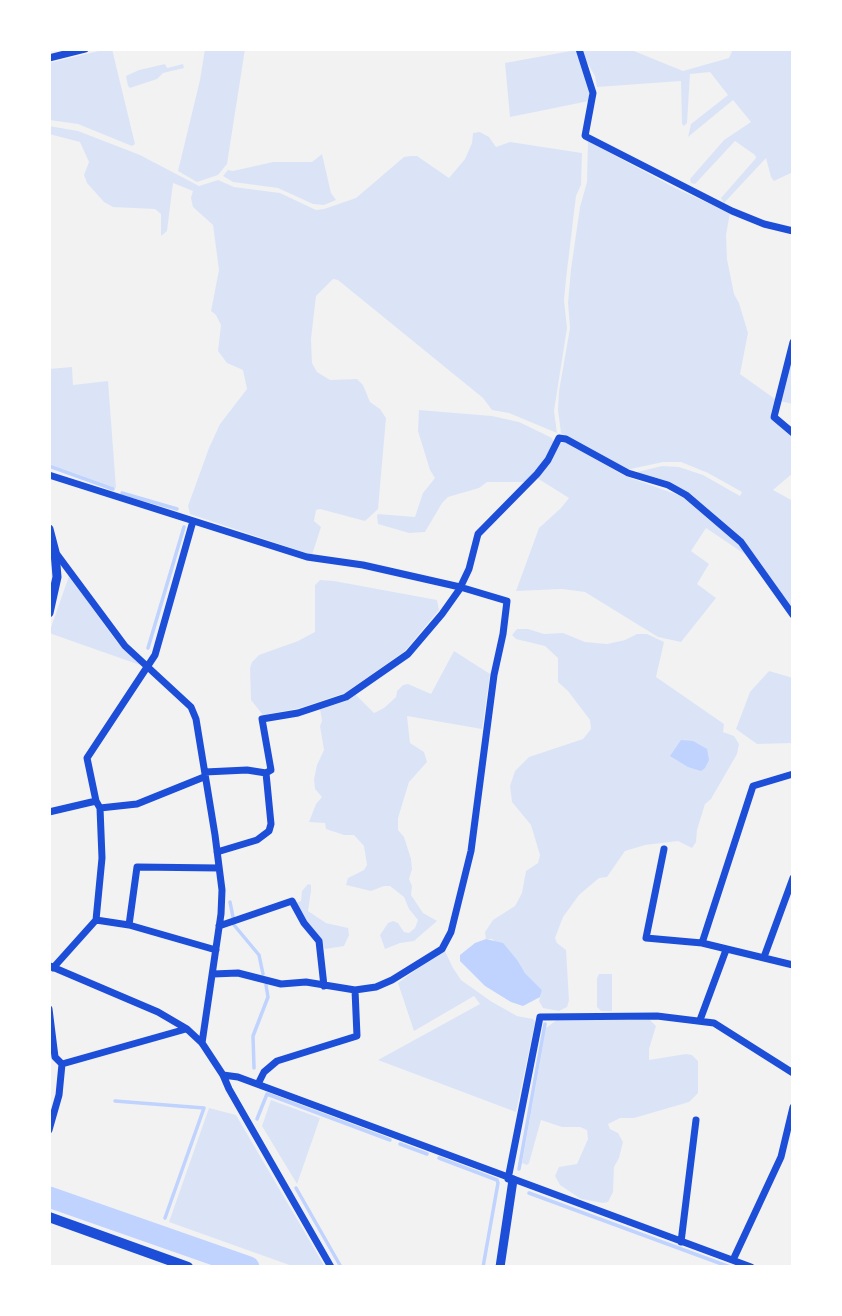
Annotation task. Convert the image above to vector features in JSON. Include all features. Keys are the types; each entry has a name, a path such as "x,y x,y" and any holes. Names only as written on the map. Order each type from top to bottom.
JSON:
{"main road":[{"path":"49,1217 188,1267"}],"street":[{"path":"49,58 85,49"},
{"path":"579,49 591,79 593,93 585,136 732,211 764,224 793,231"},
{"path":"793,342 774,417 793,433"},
{"path":"217,852 257,840 269,831 271,824 267,773 271,770 262,719 298,713 346,697 408,654 442,614 460,587 470,569 478,534 537,474 559,438 566,439 628,472 668,485 685,495 741,542 793,615"},
{"path":"49,475 307,557 363,565 460,587 507,601 494,675 476,825 460,901 451,932 442,949 391,980 376,987 355,990 306,982 281,984 237,973 213,974"},
{"path":"193,522 155,655 87,758 98,804 102,858 96,920 51,967 158,1012 187,1029 202,1043 223,1074 331,1267"},
{"path":"49,529 55,552 57,577 49,613"},
{"path":"55,552 125,646 191,707 196,719 222,890 202,1043"},
{"path":"49,812 98,804 137,804 204,775 247,770 267,773"},
{"path":"702,943 753,786 793,774"},
{"path":"664,849 646,938 702,943 793,965"},
{"path":"130,925 138,867 219,868"},
{"path":"764,957 792,883"},
{"path":"219,926 292,901 319,942 324,986"},
{"path":"96,920 130,925 216,950"},
{"path":"700,1020 726,950"},
{"path":"258,1084 264,1072 276,1061 357,1036 355,990"},
{"path":"49,1009 52,1057 62,1064"},
{"path":"500,1267 511,1180 540,1017 657,1016 714,1023 793,1073"},
{"path":"62,1064 187,1029"},
{"path":"49,1130 59,1095 62,1064"},
{"path":"223,1074 258,1084 751,1267"},
{"path":"733,1261 782,1157 793,1107"},
{"path":"681,1242 696,1120"}],"shaded area":[{"path":"112,49 135,144 132,146 78,124 49,120 49,63"},
{"path":"205,49 245,49 227,164 218,175 197,182 178,171"},
{"path":"583,49 629,49 683,71 729,58 733,49 793,49 793,172 774,181 766,158 724,203 721,198 756,158 735,141 695,184 691,183 690,179 724,140 751,122 733,100 688,137 691,124 728,95 710,72 690,74 687,123 684,126 681,81 597,87"},
{"path":"576,50 589,85 589,101 510,117 505,63"},
{"path":"165,64 167,68 183,64 184,68 163,73 157,79 130,88 128,86 126,76"},
{"path":"49,126 78,131 140,155 199,186 218,180 234,187 280,193 316,210 356,198 404,157 417,156 449,178 465,159 473,133 480,132 489,137 496,147 510,142 582,153 581,185 576,196 564,300 567,328 554,411 557,433 509,413 492,410 483,398 338,280 333,279 316,296 311,339 312,363 317,372 330,380 357,379 363,385 370,402 380,409 386,418 378,509 365,521 316,510 314,521 321,527 312,555 190,514 188,506 209,448 220,424 247,389 243,370 227,363 218,351 221,325 211,311 219,270 213,225 193,207 193,191 173,183 167,231 161,236 161,214 155,209 113,207 104,202 87,183 84,175 89,162 80,142 49,134"},
{"path":"588,141 675,188 730,213 726,235 727,259 734,294 748,333 740,374 775,399 770,417 793,437 793,473 773,490 793,501 793,609 744,541 700,503 637,472 662,466 679,467 703,475 740,496 742,492 681,462 663,462 626,470 561,433 559,391 570,328 568,303 571,269 580,207 587,182"},
{"path":"322,154 331,193 336,200 324,205 313,204 278,188 233,182 223,176 228,170 273,162 312,162"},
{"path":"793,352 793,404 780,401"},
{"path":"72,367 73,385 108,381 116,488 49,464 49,369"},
{"path":"419,410 492,416 519,422 552,438 554,443 549,456 525,482 487,482 479,488 448,497 425,532 409,533 378,524 377,516 415,517 423,493 435,478 418,431"},
{"path":"566,442 625,476 681,496 741,546 752,559 706,528 691,551 709,564 697,584 716,598 681,642 658,637 585,592 562,589 516,591 539,528 569,498 537,478 560,443"},
{"path":"69,576 117,642 140,665 49,633"},
{"path":"320,580 437,600 439,610 405,651 345,693 300,708 263,715 251,700 252,662 259,655 315,632 315,585"},
{"path":"517,629 544,634 563,633 585,642 607,644 637,634 647,634 664,642 656,677 724,724 723,732 734,736 739,744 737,754 711,799 705,804 696,842 692,848 678,841 645,845 625,851 607,877 599,878 579,895 563,917 555,938 566,950 569,1000 567,1007 559,1011 543,1008 539,1001 542,990 525,973 518,961 492,939 486,939 485,932 493,920 515,906 522,893 526,871 538,863 540,855 531,825 512,802 510,786 515,771 529,757 583,739 591,729 590,720 558,682 558,658 545,646 516,639 512,635"},
{"path":"454,651 490,674 482,729 407,716 410,743 424,752 427,762 409,782 398,818 398,830 404,837 411,859 411,895 423,913 437,921 414,941 385,949 380,935 388,923 398,923 404,932 409,933 418,920 404,897 390,886 371,891 346,885 348,878 364,870 367,865 364,846 354,835 326,829 325,823 309,822 322,797 315,789 314,779 324,750 320,709 346,701 355,694 374,713 384,708 396,697 397,691 403,685 408,684 431,694"},
{"path":"769,671 793,678 793,743 757,744 736,729 750,692"},
{"path":"308,884 311,885 311,891 308,911 326,923 348,928 349,935 344,946 325,949 307,922 296,903 301,901 302,891"},
{"path":"444,949 461,980 492,1002 517,1016 533,1019 535,1022 516,1112 378,1060 480,1004 474,996 414,1031 398,983"},
{"path":"599,974 612,974 612,1011 601,1011 597,1007"},
{"path":"558,1019 650,1020 656,1026 649,1049 649,1060 686,1054 692,1055 698,1061 698,1093 689,1102 634,1118 620,1118 608,1124 623,1142 614,1167 613,1192 608,1202 581,1199 560,1185 555,1176 559,1167 577,1164 588,1139 587,1130 580,1127 562,1127 541,1120 529,1163 522,1163 546,1028"},
{"path":"271,1100 320,1118 297,1184 262,1126"},
{"path":"209,1108 236,1115 325,1267 295,1267 169,1222"}],"water":[{"path":"681,740 693,741 707,749 709,760 701,771 670,756"},
{"path":"486,939 503,943 525,973 542,990 540,997 523,1006 511,1002 485,986 460,961 460,955 475,943"}],"waterway":[{"path":"49,466 113,489"},
{"path":"122,493 177,509"},
{"path":"148,648 184,527"},
{"path":"230,902 233,917"},
{"path":"234,925 259,955 263,974"},
{"path":"254,1068 253,1036 268,997 266,985"},
{"path":"519,1169 545,1024"},
{"path":"257,1119 267,1094 390,1140"},
{"path":"115,1101 204,1108 165,1218"},
{"path":"400,1144 427,1154"},
{"path":"439,1158 497,1180 483,1267"},
{"path":"296,1188 341,1267"},
{"path":"529,1193 730,1267"},
{"path":"49,1197 249,1267"}]}
